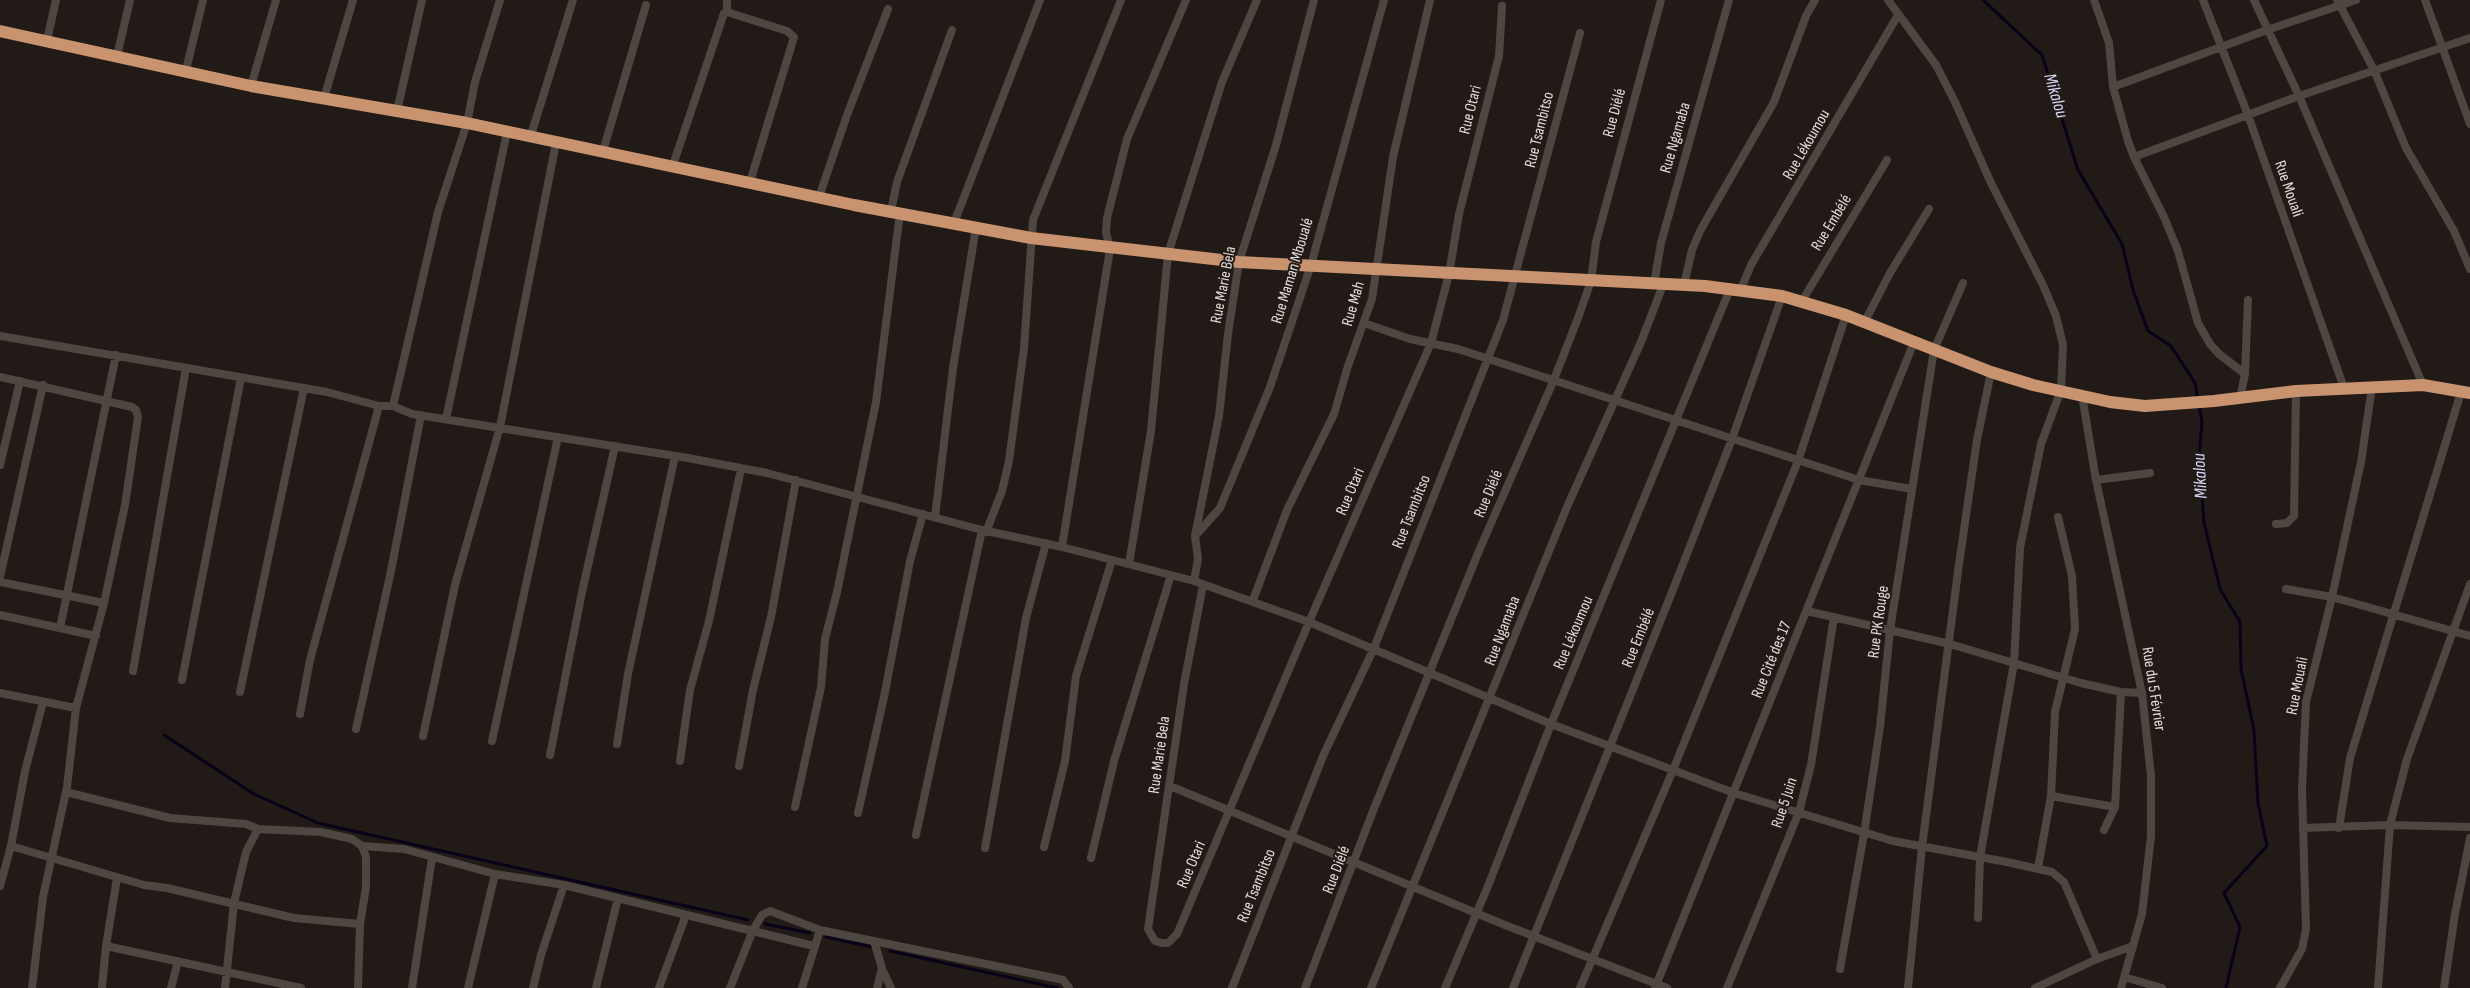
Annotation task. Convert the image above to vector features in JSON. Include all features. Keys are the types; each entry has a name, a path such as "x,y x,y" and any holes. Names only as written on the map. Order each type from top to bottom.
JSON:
{"highway":[{"path":"0,31 186,70 251,86 466,124 819,197 1031,238 1110,249 1239,262 1684,285 1736,289 1782,296 1846,315 1991,372 2033,385 2110,402 2145,406 2214,401 2296,391 2423,385 2466,392"}],"street":[{"path":"47,40 56,0"},
{"path":"117,56 130,0"},
{"path":"186,70 203,0"},
{"path":"251,86 276,0"},
{"path":"324,98 353,0"},
{"path":"397,111 422,0"},
{"path":"393,406 438,212 466,124 475,82 500,0"},
{"path":"530,138 574,0"},
{"path":"674,166 724,13 727,12 727,0"},
{"path":"954,223 1040,0"},
{"path":"916,835 984,531 1002,492 1009,461 1024,348 1033,220 1121,0"},
{"path":"1062,547 1110,249 1106,232 1107,218 1127,138 1186,0"},
{"path":"1129,564 1151,430 1168,254 1222,82 1257,0"},
{"name":"Rue Marie Bela","path":"1194,581 1198,559 1195,536 1219,416 1228,334 1239,262 1276,145 1314,0"},
{"name":"Rue Maman Mboualé","path":"1195,536 1220,508 1270,387 1311,265 1384,0"},
{"name":"Rue Mah","path":"1253,600 1287,510 1334,414 1348,366 1372,299 1393,157 1430,0"},
{"name":"Rue Diélé","path":"1305,988 1481,546 1553,382 1591,281 1598,233 1661,0"},
{"name":"Rue Ngamaba","path":"1371,988 1491,699 1564,516 1614,401 1658,285 1661,243 1729,0"},
{"path":"1684,285 1692,250 1700,231 1774,102 1806,16 1815,0"},
{"path":"1888,0 1936,65 1991,183 2053,306 2063,345 2061,390 2041,444 2020,548 2014,662 1980,857 1978,918"},
{"path":"2094,0 2110,43 2113,87 2134,157 2171,233 2204,335 2219,354 2245,374"},
{"name":"Rue Mouali","path":"2203,0 2248,115 2344,388"},
{"path":"2254,0 2299,96 2423,385"},
{"path":"2113,87 2338,3 2356,0"},
{"path":"2425,0 2470,124"},
{"path":"2338,3 2374,70 2406,148 2454,231 2470,269"},
{"path":"603,151 646,5"},
{"name":"Rue Otari","path":"1148,929 1155,941 1162,943 1168,944 1177,934 1431,343 1449,274 1459,214 1499,56 1502,6"},
{"path":"819,197 847,115 888,9"},
{"path":"727,12 787,31 794,37 750,182"},
{"name":"Rue Lékoumou","path":"1445,988 1477,913 1551,724 1677,420 1736,289 1898,15"},
{"path":"795,807 821,687 825,638 857,498 876,402 896,212 897,182 952,30"},
{"name":"Rue Tsambitso","path":"1232,988 1323,756 1374,648 1504,320 1580,33"},
{"path":"2134,157 2299,96 2470,38"},
{"path":"446,419 507,132"},
{"path":"423,736 455,585 500,427 556,143"},
{"name":"Rue Embélé","path":"1802,301 1887,160"},
{"path":"1864,323 1890,274 1929,209"},
{"path":"935,517 953,368 976,227"},
{"name":"Rue PK Rouge","path":"1840,969 1864,834 1880,728 1890,630 1934,350 1963,283"},
{"name":"Rue Embélé","path":"1513,988 1611,748 1732,439 1782,296"},
{"path":"2240,398 2245,374 2248,300"},
{"path":"1580,988 1673,770 1798,460 1846,315"},
{"path":"1364,322 1397,335 1488,359 1553,382 1677,420 1859,480 1912,489"},
{"path":"0,336 304,388 379,406 393,406 421,415 675,456 796,480 984,531 1046,543 1194,581 1253,600 1310,622 1551,724 1734,793 1864,834 2052,872 2064,882 2097,959"},
{"name":"Rue Cité des 17","path":"1656,986 1914,342"},
{"path":"60,628 116,356"},
{"path":"134,671 186,368"},
{"path":"1908,988 1922,847 1977,440 1991,372"},
{"path":"0,377 132,407 136,410 138,417 125,505 104,603 76,708 66,792 50,858 32,988"},
{"path":"182,680 241,378"},
{"path":"0,464 20,381"},
{"path":"0,577 43,386"},
{"name":"Rue Mouali","path":"2280,988 2305,940 2302,789 2306,702 2332,598 2360,462 2372,387"},
{"path":"240,692 304,388"},
{"path":"2276,524 2287,522 2294,516 2296,391"},
{"path":"2339,828 2350,758 2393,615 2466,392"},
{"name":"Rue du 5 Février","path":"2082,395 2096,480 2142,692 2151,776 2151,836 2142,914 2122,988"},
{"path":"300,714 310,660 379,406"},
{"path":"356,730 391,571 421,415"},
{"path":"492,741 558,437"},
{"path":"550,756 582,592 615,446"},
{"path":"616,744 628,674 675,456"},
{"path":"680,761 690,690 709,621 741,469"},
{"path":"2096,480 2150,473"},
{"path":"739,766 753,690 771,617 796,480"},
{"path":"858,813 884,697 910,561 923,514"},
{"path":"2038,868 2052,796 2055,712 2075,629 2075,610 2069,556 2058,517"},
{"path":"985,848 1026,618 1046,543"},
{"path":"1044,847 1065,761 1076,676 1112,560"},
{"path":"1091,858 1114,761 1171,575"},
{"path":"0,582 104,603"},
{"path":"2378,988 2390,825 2407,758 2470,584"},
{"name":"Rue Marie Bela","path":"1148,929 1184,684 1203,585"},
{"path":"2286,589 2332,598 2470,636"},
{"path":"1807,611 1950,644 2064,678 2121,692 2142,692"},
{"path":"0,614 96,636"},
{"name":"Rue 5 Juin","path":"1727,988 1799,812 1812,756 1834,617"},
{"path":"2104,830 2115,807 2121,692"},
{"path":"0,693 76,708"},
{"path":"0,886 11,846 25,770 43,702"},
{"path":"1170,786 1477,913 1592,958 1656,986 1667,988"},
{"path":"66,792 170,818 246,824 258,828 321,832 352,840 362,846 390,847 495,874 564,885 814,946"},
{"path":"2052,796 2115,807"},
{"path":"2303,828 2390,825 2470,827"},
{"path":"224,988 234,903 246,852 258,828"},
{"path":"2444,988 2455,914 2470,838"},
{"path":"11,846 117,878 294,918 360,924"},
{"path":"358,988 360,924 366,887 366,857 362,846"},
{"path":"412,988 432,858"},
{"path":"468,988 495,874"},
{"path":"102,988 106,946 117,878"},
{"path":"533,988 541,955 564,885"},
{"path":"596,988 618,898"},
{"path":"730,988 753,930 762,915 770,911 820,930 1063,980 1068,988"},
{"path":"659,988 686,915"},
{"path":"802,988 820,930"},
{"path":"874,941 882,969 891,988"},
{"path":"106,946 300,988"},
{"path":"2035,988 2097,959 2132,946"},
{"path":"171,988 178,961"},
{"path":"877,988 882,969"},
{"path":"2124,977 2162,988"}],"waterway":[{"name":"Mikalou","path":"1983,0 2042,55 2078,170 2122,244 2133,290 2148,331 2171,346 2195,383 2198,400"},
{"name":"Mikalou","path":"2199,406 2202,421 2199,458 2204,522 2220,589 2240,622 2241,669 2254,730 2258,803 2267,846 2224,893 2240,927 2226,988"},
{"path":"164,735 254,794 318,823 748,920"},
{"path":"765,924 810,933"},
{"path":"826,937 872,947"},
{"path":"890,951 1057,988"}]}
